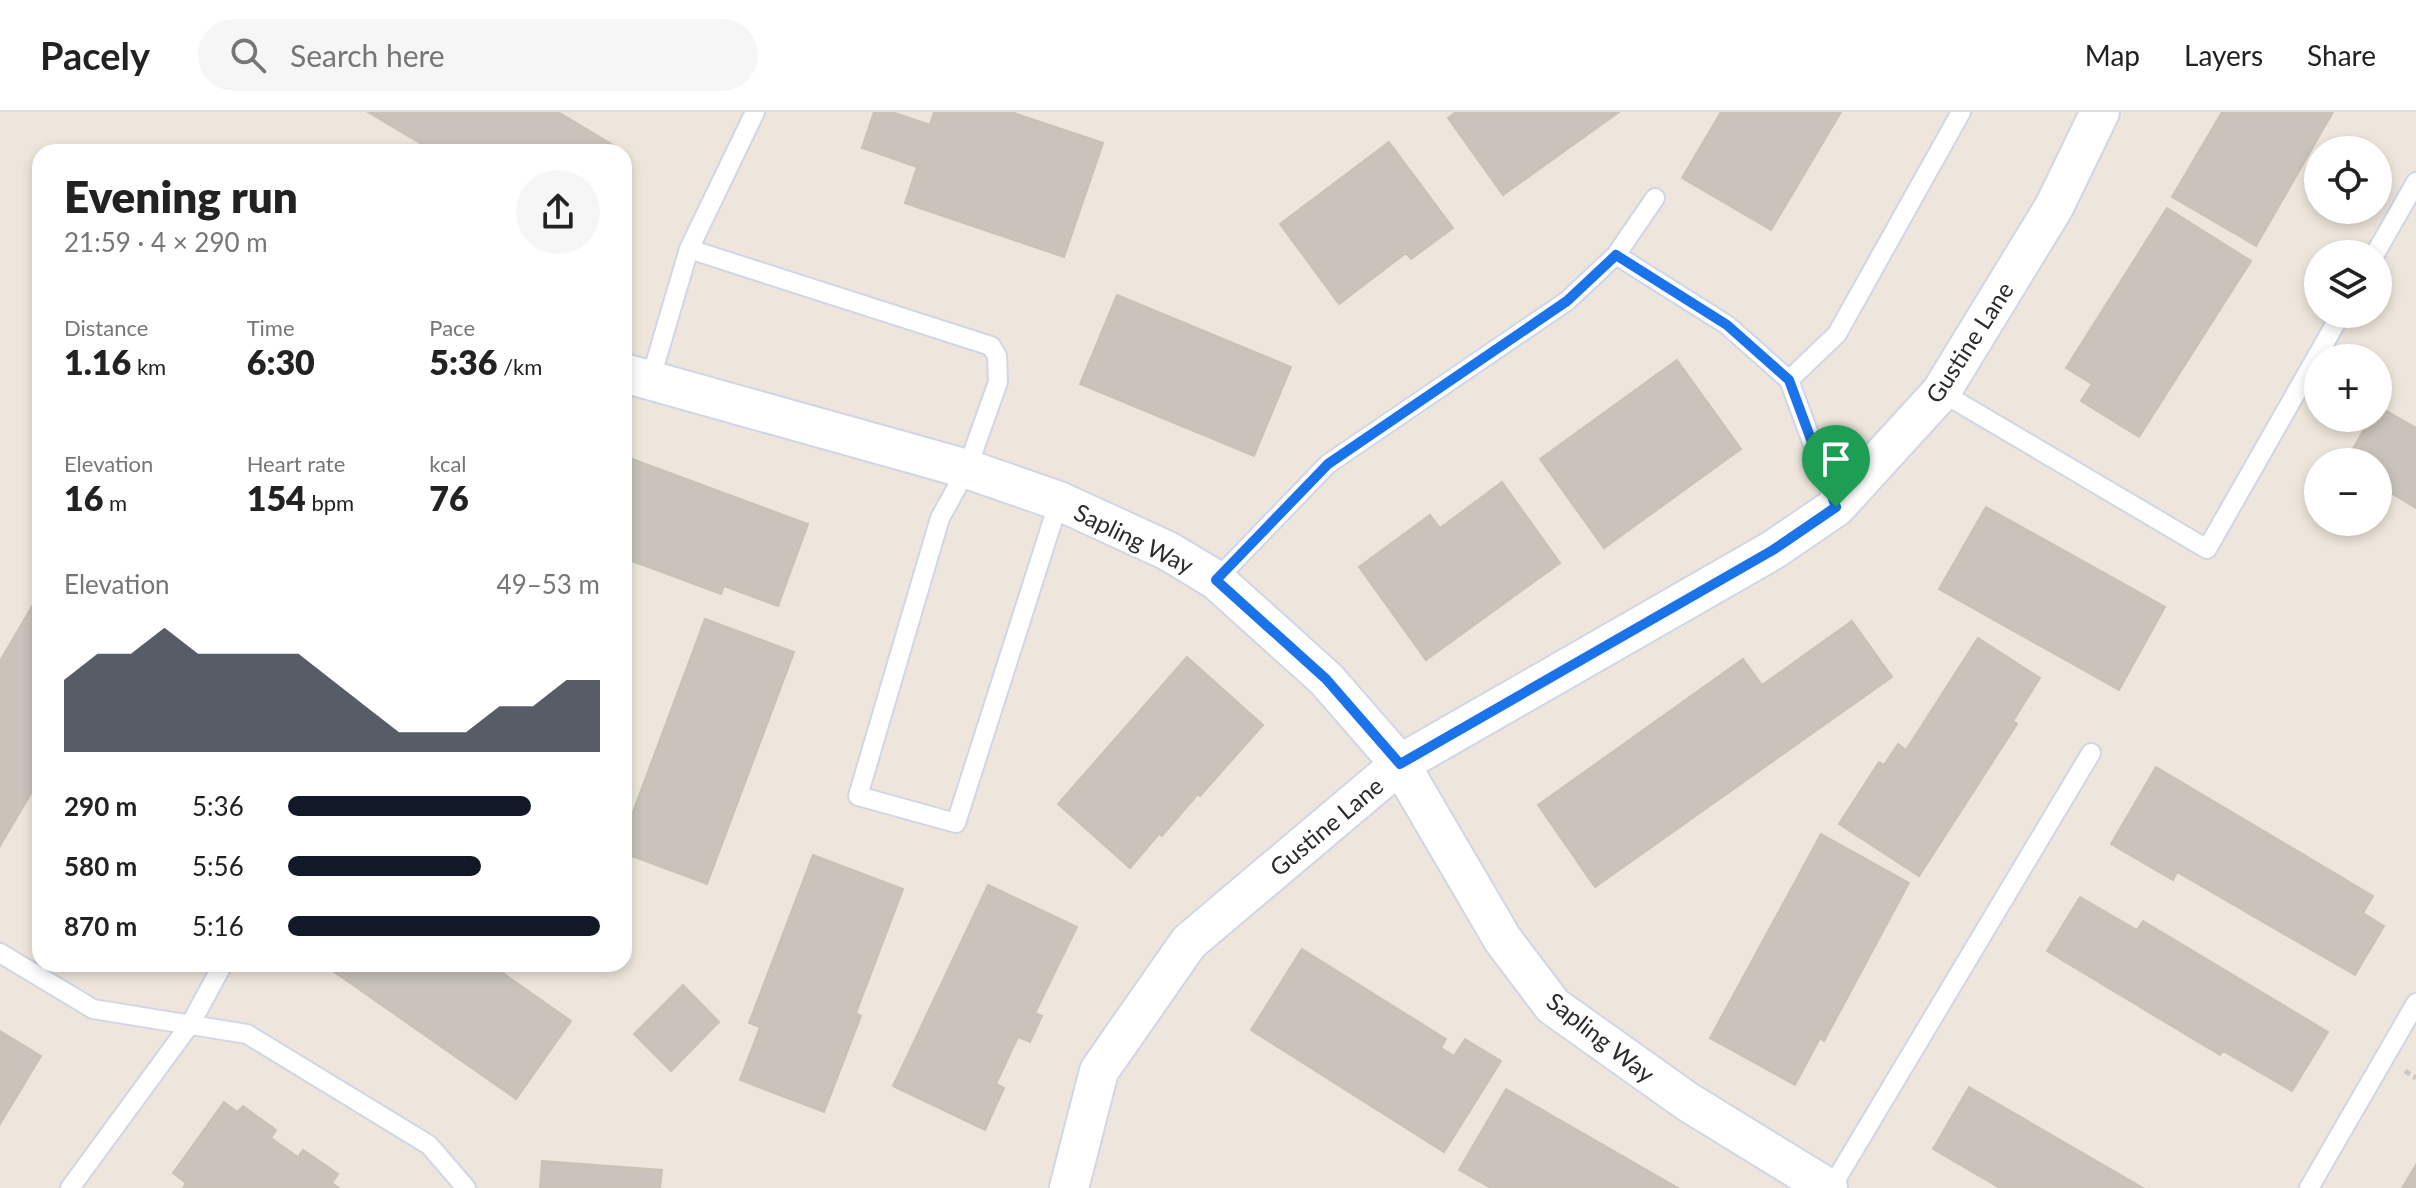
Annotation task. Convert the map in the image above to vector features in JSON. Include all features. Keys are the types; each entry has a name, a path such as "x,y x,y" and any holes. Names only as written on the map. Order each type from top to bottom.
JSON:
{"street":[{"name":"Gustine Lane","path":"1069,1188 1099,1071 1189,942 1400,764 1773,550 1836,507 1941,392 2054,207 2100,112"},
{"name":"Sapling Way","path":"637,377 967,469 1059,501 1168,551 1216,580 1326,679 1400,764 1503,940 1553,1006 1688,1102 1829,1188"}],"lane":[{"path":"637,377 689,249 755,112"},
{"path":"1789,380 1837,334 1961,112"},
{"path":"2383,240 2416,182"},
{"path":"1216,580 1328,464 1567,301 1616,255 1655,198"},
{"path":"689,249 991,346 997,356 998,382 967,469 940,518 858,796 956,823 1059,501"},
{"path":"1616,255 1727,325 1789,380 1836,507"},
{"path":"1941,392 2207,549 2333,328"},
{"path":"1829,1188 2091,753"},
{"path":"0,953 93,1009 247,1034 429,1145 466,1188"},
{"path":"70,1188 191,1023 219,972"},
{"path":"2309,1188 2416,1003"}],"building":[{"path":"368,112 558,112 611,144 422,144"},
{"path":"874,112 892,112 930,125 934,112 1011,112 1103,143 1064,257 905,203 917,167 862,148"},
{"path":"1456,112 1619,112 1503,195 1448,118"},
{"path":"1721,112 1841,112 1771,230 1682,178"},
{"path":"2222,112 2333,112 2319,136 2304,136 2304,162 2256,246 2172,197"},
{"path":"1389,142 1453,228 1411,259 1406,253 1339,304 1280,224"},
{"path":"2167,208 2251,261 2139,437 2081,401 2092,384 2066,368"},
{"path":"1117,295 1291,367 1254,456 1080,384"},
{"path":"1677,360 1741,449 1604,548 1540,459"},
{"path":"2392,414 2416,428 2416,508 2392,493 2392,448 2353,448 2363,432 2392,432"},
{"path":"632,459 808,524 778,606 724,586 721,594 632,561"},
{"path":"1502,482 1560,563 1426,660 1359,567 1430,515 1440,528"},
{"path":"1986,507 2165,607 2119,690 1939,589"},
{"path":"32,607 32,792 0,846 0,661"},
{"path":"705,619 794,652 707,884 632,856 632,815"},
{"path":"1852,621 1892,677 1595,887 1538,805 1743,659 1762,685"},
{"path":"1978,638 2040,678 2013,721 2017,724 1919,876 1839,824 1879,762 1884,765 1898,744 1906,750"},
{"path":"1187,657 1263,725 1130,868 1058,804"},
{"path":"2156,767 2373,896 2363,913 2384,926 2355,975 2177,872 2173,880 2111,844"},
{"path":"1821,834 1909,883 1824,1041 1820,1038 1795,1085 1710,1038"},
{"path":"813,855 903,889 856,1013 861,1016 824,1112 740,1080 760,1027 749,1023"},
{"path":"988,885 1077,927 1035,1013 1042,1016 1030,1042 1018,1037 996,1084 1004,1088 985,1130 893,1086"},
{"path":"2080,897 2137,930 2143,921 2328,1032 2292,1091 2223,1051 2220,1055 2047,951"},
{"path":"1302,949 1446,1039 1441,1048 1454,1056 1465,1039 1501,1061 1444,1152 1251,1030"},
{"path":"334,972 501,972 571,1021 516,1099"},
{"path":"683,985 719,1022 671,1071 634,1034"},
{"path":"0,1031 41,1056 0,1124"},
{"path":"1969,1087 2143,1188 2000,1188 1933,1149"},
{"path":"1506,1089 1678,1188 1491,1188 1459,1170"},
{"path":"224,1102 237,1112 243,1106 276,1130 271,1138 298,1157 303,1150 338,1174 332,1183 339,1188 183,1188 186,1183 173,1173"},
{"path":"542,1161 662,1170 660,1188 540,1188"},
{"path":"2416,1165 2416,1188 2402,1188"}],"route":[{"path":"1616,255 1727,325 1789,380 1836,507 1773,550 1400,764 1326,679 1216,580 1328,464 1567,301 1616,255"}]}
